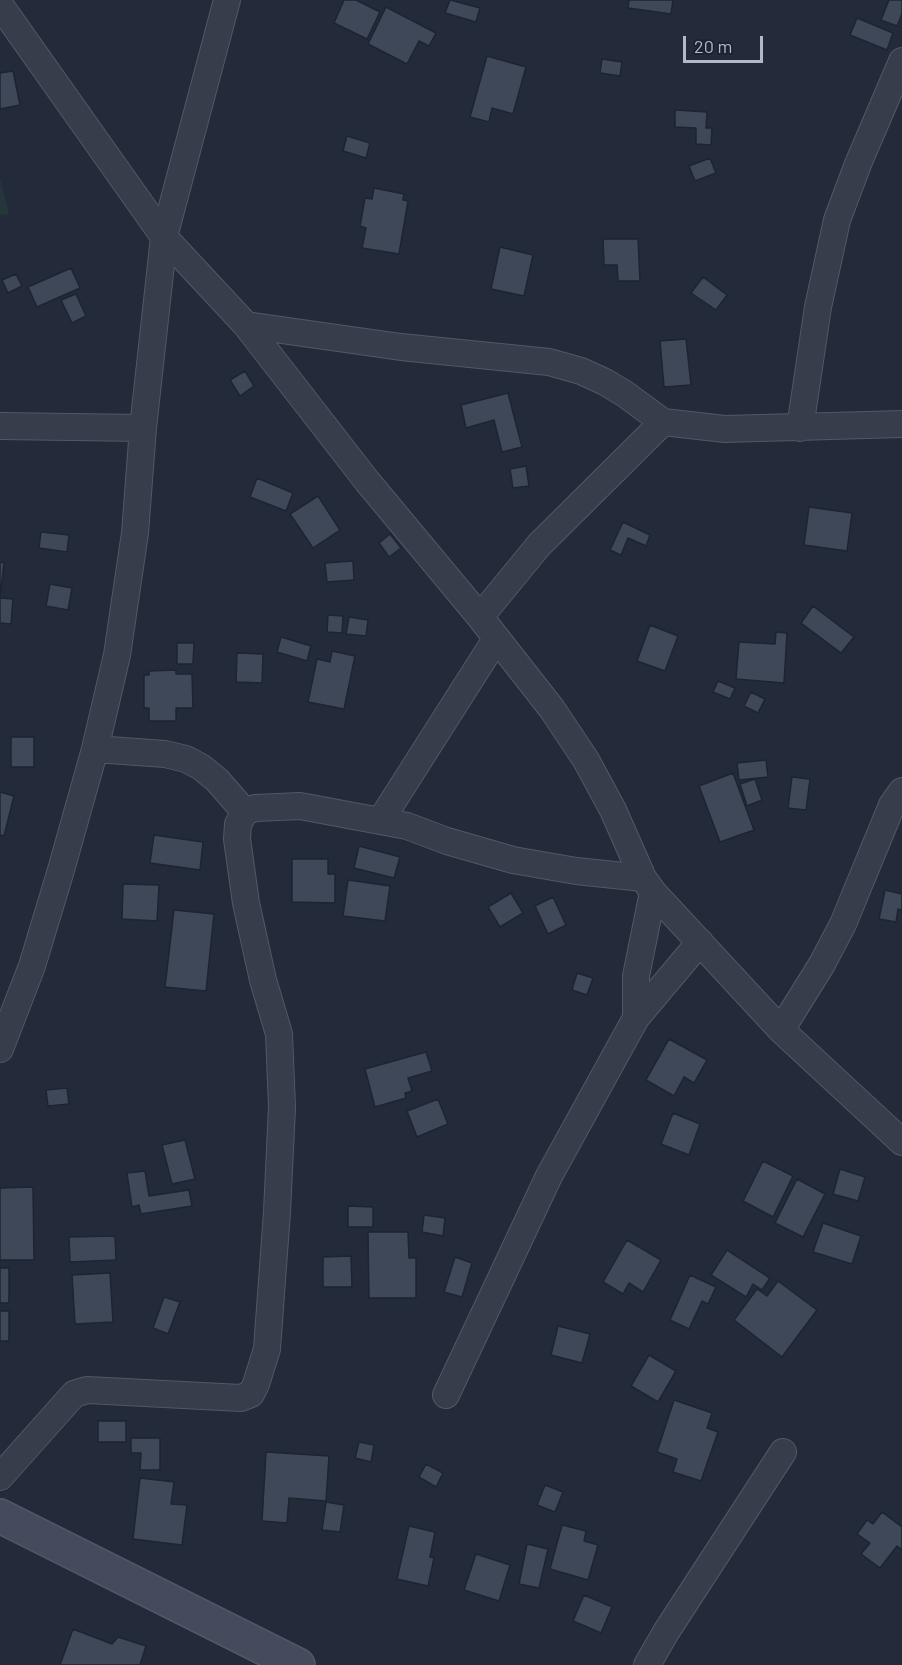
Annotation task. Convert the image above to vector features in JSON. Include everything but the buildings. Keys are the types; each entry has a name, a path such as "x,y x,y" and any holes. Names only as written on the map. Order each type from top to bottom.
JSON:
{"street":[{"path":"0,1049 32,966 95,749 117,655 135,533 143,428 164,237 227,0"},
{"path":"0,5 164,237 246,325 367,481 480,617 552,709 586,760 613,810 648,885 781,1030 902,1142"},
{"path":"800,428 818,307 835,229 858,164 891,117 902,61"},
{"path":"246,325 401,347 549,362 581,371 604,382 625,394 663,422 725,429 902,424"},
{"path":"480,617 539,545 663,422"},
{"path":"0,426 143,428"},
{"path":"381,820 496,639"},
{"path":"95,749 165,754 186,759 217,780 245,812"},
{"path":"781,1030 822,964 843,924 892,806 902,791"},
{"path":"0,1477 74,1394 87,1390 241,1398 251,1394 256,1384 267,1349 282,1107 279,1034 260,969 246,903 237,839 238,824 245,812 255,808 300,807 381,820 513,860 648,885"},
{"path":"636,1018 636,976 648,885"},
{"path":"446,1395 549,1176 636,1018 700,942"},
{"path":"647,1665 783,1452"},
{"path":"0,1516 298,1665"}],"shaded area":[{"path":"0,178 9,214 0,215"}]}
